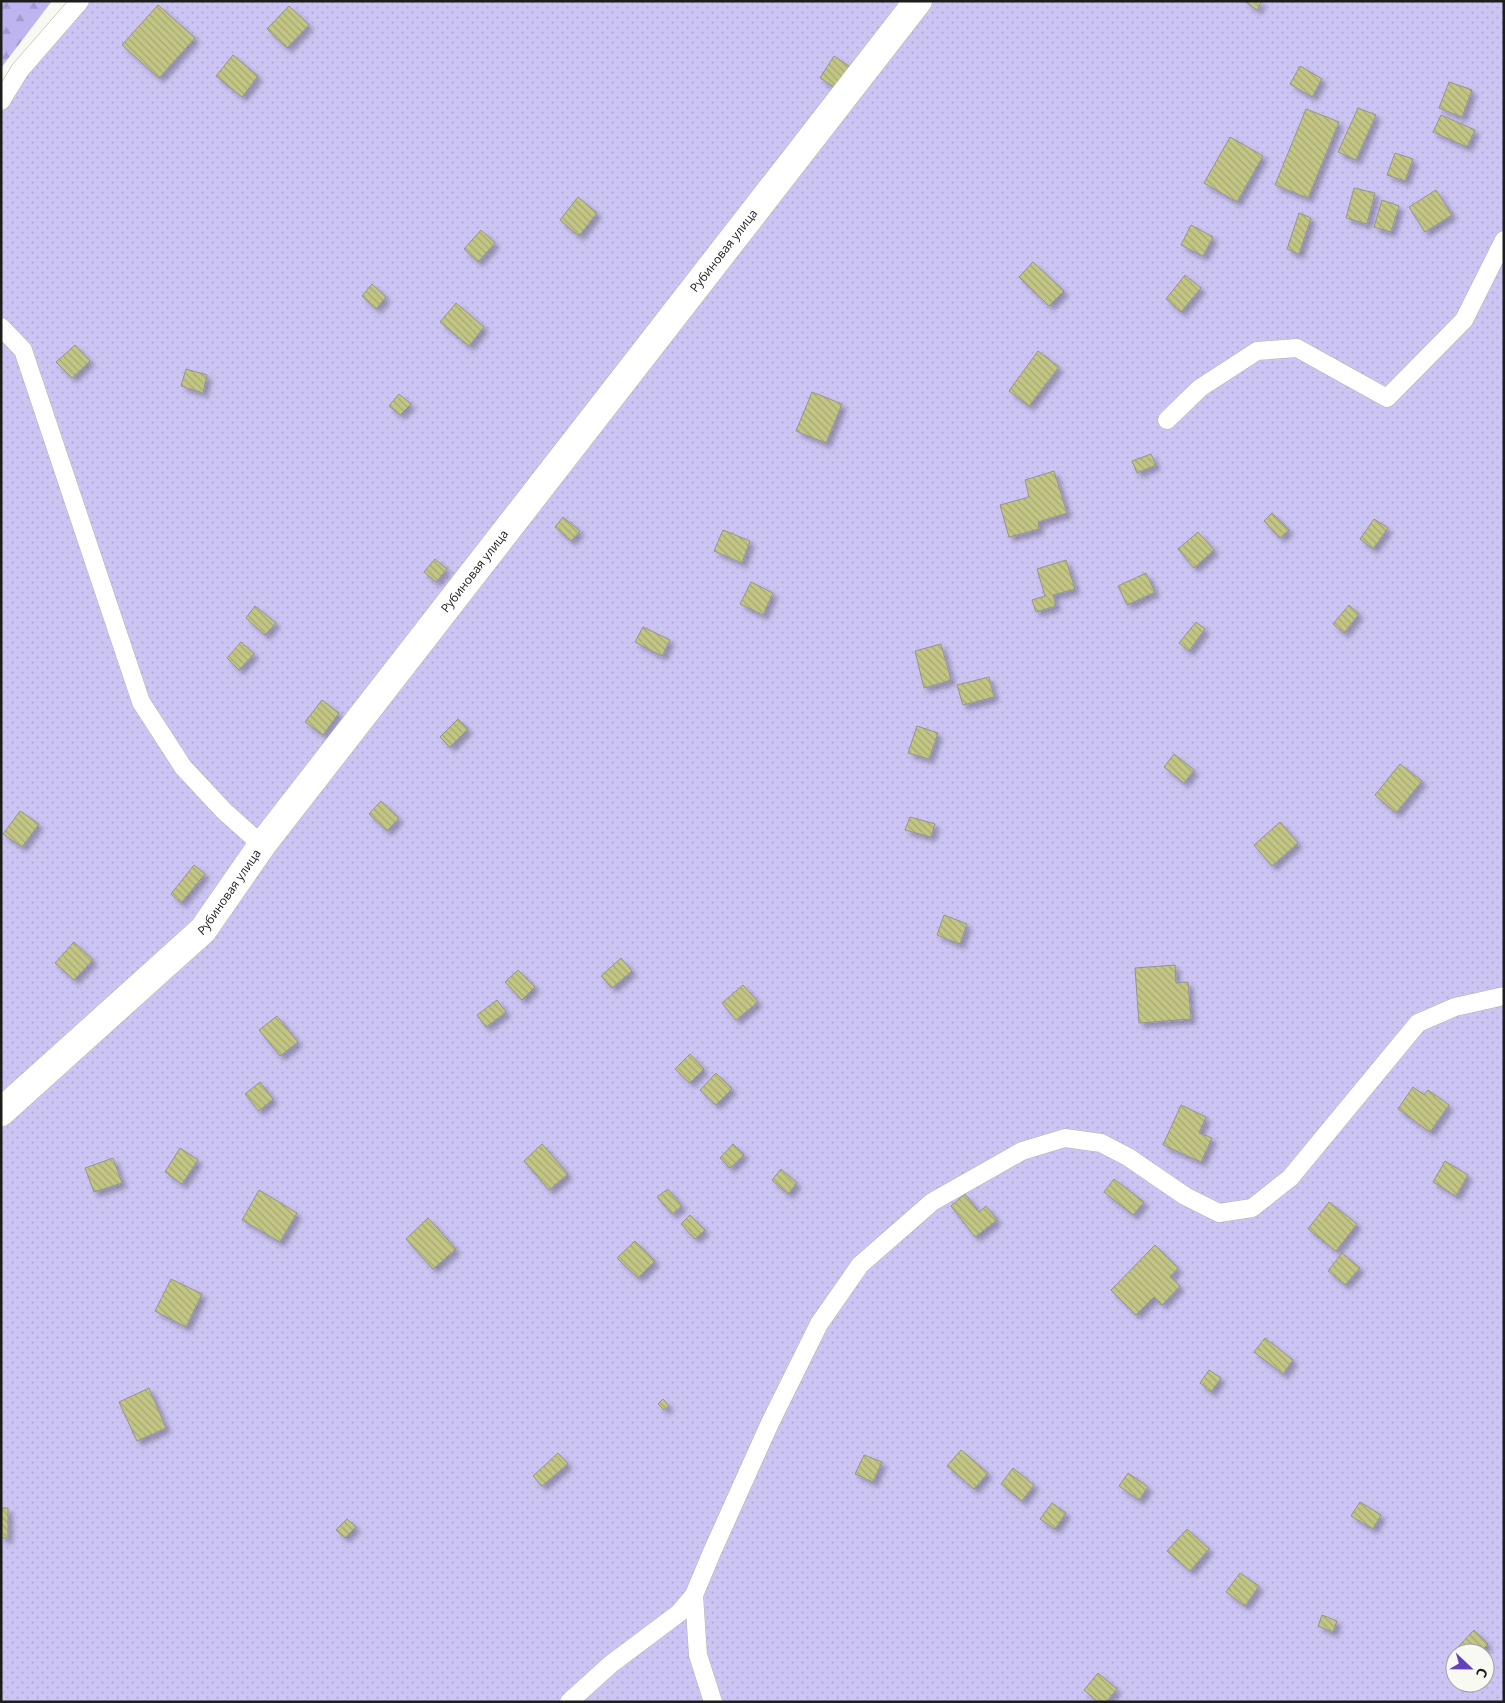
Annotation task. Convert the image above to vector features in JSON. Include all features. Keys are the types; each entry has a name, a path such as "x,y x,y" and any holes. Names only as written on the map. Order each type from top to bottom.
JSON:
{"street":[{"name":"Рубиновая улица","path":"1,1112 203,930 262,846 918,1"}],"lane":[{"path":"1,101 20,70 80,1"},
{"path":"1167,420 1200,388 1257,351 1297,348 1387,398 1464,320 1504,240"},
{"path":"1,327 24,350 141,702 183,767 224,811 262,846"},
{"path":"569,1702 611,1664 679,1613 694,1595 770,1423 819,1324 860,1265 932,1202 1022,1151 1065,1138 1101,1143 1128,1157 1185,1196 1219,1213 1252,1208 1290,1178 1418,1023 1455,1006 1504,996"},
{"path":"694,1595 698,1655 713,1702"}],"shaded area":[{"path":"83,1 1504,1 1504,1702 1,1702 1,103"}],"green space":[{"path":"1,1 52,1 1,68"}],"building":[{"path":"1244,1 1262,1 1257,10"},
{"path":"158,5 195,38 159,78 122,45"},
{"path":"289,6 309,25 287,48 267,29"},
{"path":"233,55 258,76 242,97 216,76"},
{"path":"834,56 853,69 839,90 820,78"},
{"path":"1300,66 1322,79 1312,97 1290,84"},
{"path":"1449,82 1472,90 1462,117 1439,108"},
{"path":"1358,108 1376,115 1356,160 1338,152"},
{"path":"1306,109 1339,122 1308,198 1275,185"},
{"path":"1441,115 1475,130 1467,147 1433,132"},
{"path":"1230,137 1263,156 1237,202 1204,183"},
{"path":"1395,153 1413,159 1405,181 1387,175"},
{"path":"1354,188 1375,193 1367,224 1346,218"},
{"path":"1436,190 1452,215 1425,232 1409,207"},
{"path":"578,197 597,213 579,236 560,220"},
{"path":"1382,200 1399,206 1391,232 1374,227"},
{"path":"1299,213 1311,218 1299,254 1287,249"},
{"path":"1191,225 1213,237 1203,256 1181,245"},
{"path":"481,230 495,243 478,262 464,249"},
{"path":"1033,262 1064,291 1049,306 1019,277"},
{"path":"1185,275 1201,288 1181,312 1166,299"},
{"path":"372,284 386,297 376,309 362,296"},
{"path":"456,303 484,327 469,346 440,322"},
{"path":"75,345 90,361 72,378 56,362"},
{"path":"1038,351 1059,367 1029,406 1009,391"},
{"path":"186,369 207,375 203,393 181,386"},
{"path":"812,392 842,404 826,443 796,431"},
{"path":"399,394 411,404 400,415 389,406"},
{"path":"1151,454 1156,465 1137,473 1132,461"},
{"path":"1054,471 1067,513 1038,522 1039,529 1009,537 1000,505 1029,497 1025,480"},
{"path":"1272,513 1289,530 1280,538 1264,521"},
{"path":"563,517 580,531 571,541 555,527"},
{"path":"1374,519 1388,528 1373,549 1360,539"},
{"path":"723,530 750,541 742,563 714,551"},
{"path":"1198,532 1214,550 1194,568 1178,549"},
{"path":"435,559 447,569 436,582 424,572"},
{"path":"1066,560 1075,589 1053,595 1056,606 1036,612 1032,600 1045,596 1037,569"},
{"path":"1146,573 1155,592 1127,605 1118,586"},
{"path":"751,582 773,593 763,615 740,604"},
{"path":"1349,605 1359,614 1344,633 1333,624"},
{"path":"255,606 276,623 265,635 246,618"},
{"path":"1196,622 1205,629 1189,651 1179,643"},
{"path":"643,627 670,640 662,656 635,642"},
{"path":"241,642 254,654 239,670 227,658"},
{"path":"941,644 951,680 924,688 915,651"},
{"path":"989,677 994,697 963,705 957,685"},
{"path":"322,700 339,713 323,735 305,722"},
{"path":"458,719 468,729 450,747 440,737"},
{"path":"917,726 938,733 929,759 908,753"},
{"path":"1174,754 1194,770 1184,783 1164,767"},
{"path":"1400,764 1422,781 1396,813 1375,795"},
{"path":"381,801 399,818 387,831 369,814"},
{"path":"20,811 39,824 22,847 3,834"},
{"path":"910,817 935,824 931,837 905,830"},
{"path":"1280,822 1298,843 1272,866 1254,845"},
{"path":"194,865 205,874 181,903 171,894"},
{"path":"944,915 967,924 960,944 937,935"},
{"path":"74,942 93,960 74,980 55,963"},
{"path":"621,958 632,971 612,988 601,976"},
{"path":"1175,965 1176,983 1188,982 1191,1019 1139,1023 1135,968"},
{"path":"518,970 535,987 522,1000 505,982"},
{"path":"743,985 758,1002 736,1020 722,1003"},
{"path":"497,1000 506,1012 486,1027 477,1015"},
{"path":"277,1016 298,1042 280,1056 259,1030"},
{"path":"690,1054 704,1069 690,1083 675,1069"},
{"path":"716,1073 732,1089 716,1105 700,1090"},
{"path":"260,1082 273,1099 259,1111 245,1094"},
{"path":"1413,1087 1424,1095 1428,1090 1449,1105 1430,1132 1398,1109"},
{"path":"1181,1105 1206,1117 1199,1133 1212,1138 1201,1162 1163,1145"},
{"path":"542,1144 568,1174 549,1190 524,1161"},
{"path":"733,1144 744,1155 730,1168 720,1158"},
{"path":"180,1148 198,1160 182,1184 165,1172"},
{"path":"113,1158 122,1183 94,1192 85,1168"},
{"path":"1445,1161 1468,1175 1456,1196 1433,1182"},
{"path":"781,1169 797,1183 788,1194 772,1180"},
{"path":"1114,1179 1144,1202 1133,1215 1104,1192"},
{"path":"668,1189 682,1206 672,1214 657,1197"},
{"path":"259,1190 297,1213 280,1242 242,1220"},
{"path":"965,1194 979,1212 986,1206 997,1220 975,1237 951,1206"},
{"path":"1329,1202 1357,1224 1336,1251 1308,1229"},
{"path":"690,1215 705,1230 695,1239 681,1224"},
{"path":"428,1218 456,1249 433,1269 406,1239"},
{"path":"635,1241 655,1261 638,1278 617,1258"},
{"path":"1155,1245 1178,1268 1170,1277 1180,1286 1162,1305 1154,1297 1136,1315 1111,1290"},
{"path":"1342,1253 1360,1268 1345,1285 1328,1271"},
{"path":"171,1279 202,1294 186,1327 155,1311"},
{"path":"1265,1338 1293,1360 1283,1374 1254,1352"},
{"path":"1209,1370 1221,1378 1211,1392 1200,1383"},
{"path":"149,1388 166,1428 137,1441 119,1402"},
{"path":"663,1399 669,1406 664,1410 658,1404"},
{"path":"961,1450 988,1473 974,1489 947,1466"},
{"path":"558,1453 568,1464 542,1486 533,1476"},
{"path":"864,1455 882,1462 873,1482 855,1474"},
{"path":"1013,1468 1034,1485 1022,1501 1001,1484"},
{"path":"1128,1473 1148,1487 1139,1500 1119,1486"},
{"path":"1360,1502 1381,1515 1373,1529 1351,1516"},
{"path":"1052,1503 1066,1513 1055,1529 1040,1519"},
{"path":"1,1508 8,1508 8,1538 1,1538"},
{"path":"347,1519 356,1527 345,1538 336,1530"},
{"path":"1187,1529 1209,1549 1190,1571 1167,1551"},
{"path":"1240,1573 1259,1586 1245,1606 1226,1592"},
{"path":"1322,1615 1337,1621 1333,1632 1318,1626"},
{"path":"1474,1630 1487,1643 1462,1643"},
{"path":"1098,1673 1117,1689 1106,1702 1098,1702 1084,1690"}]}
